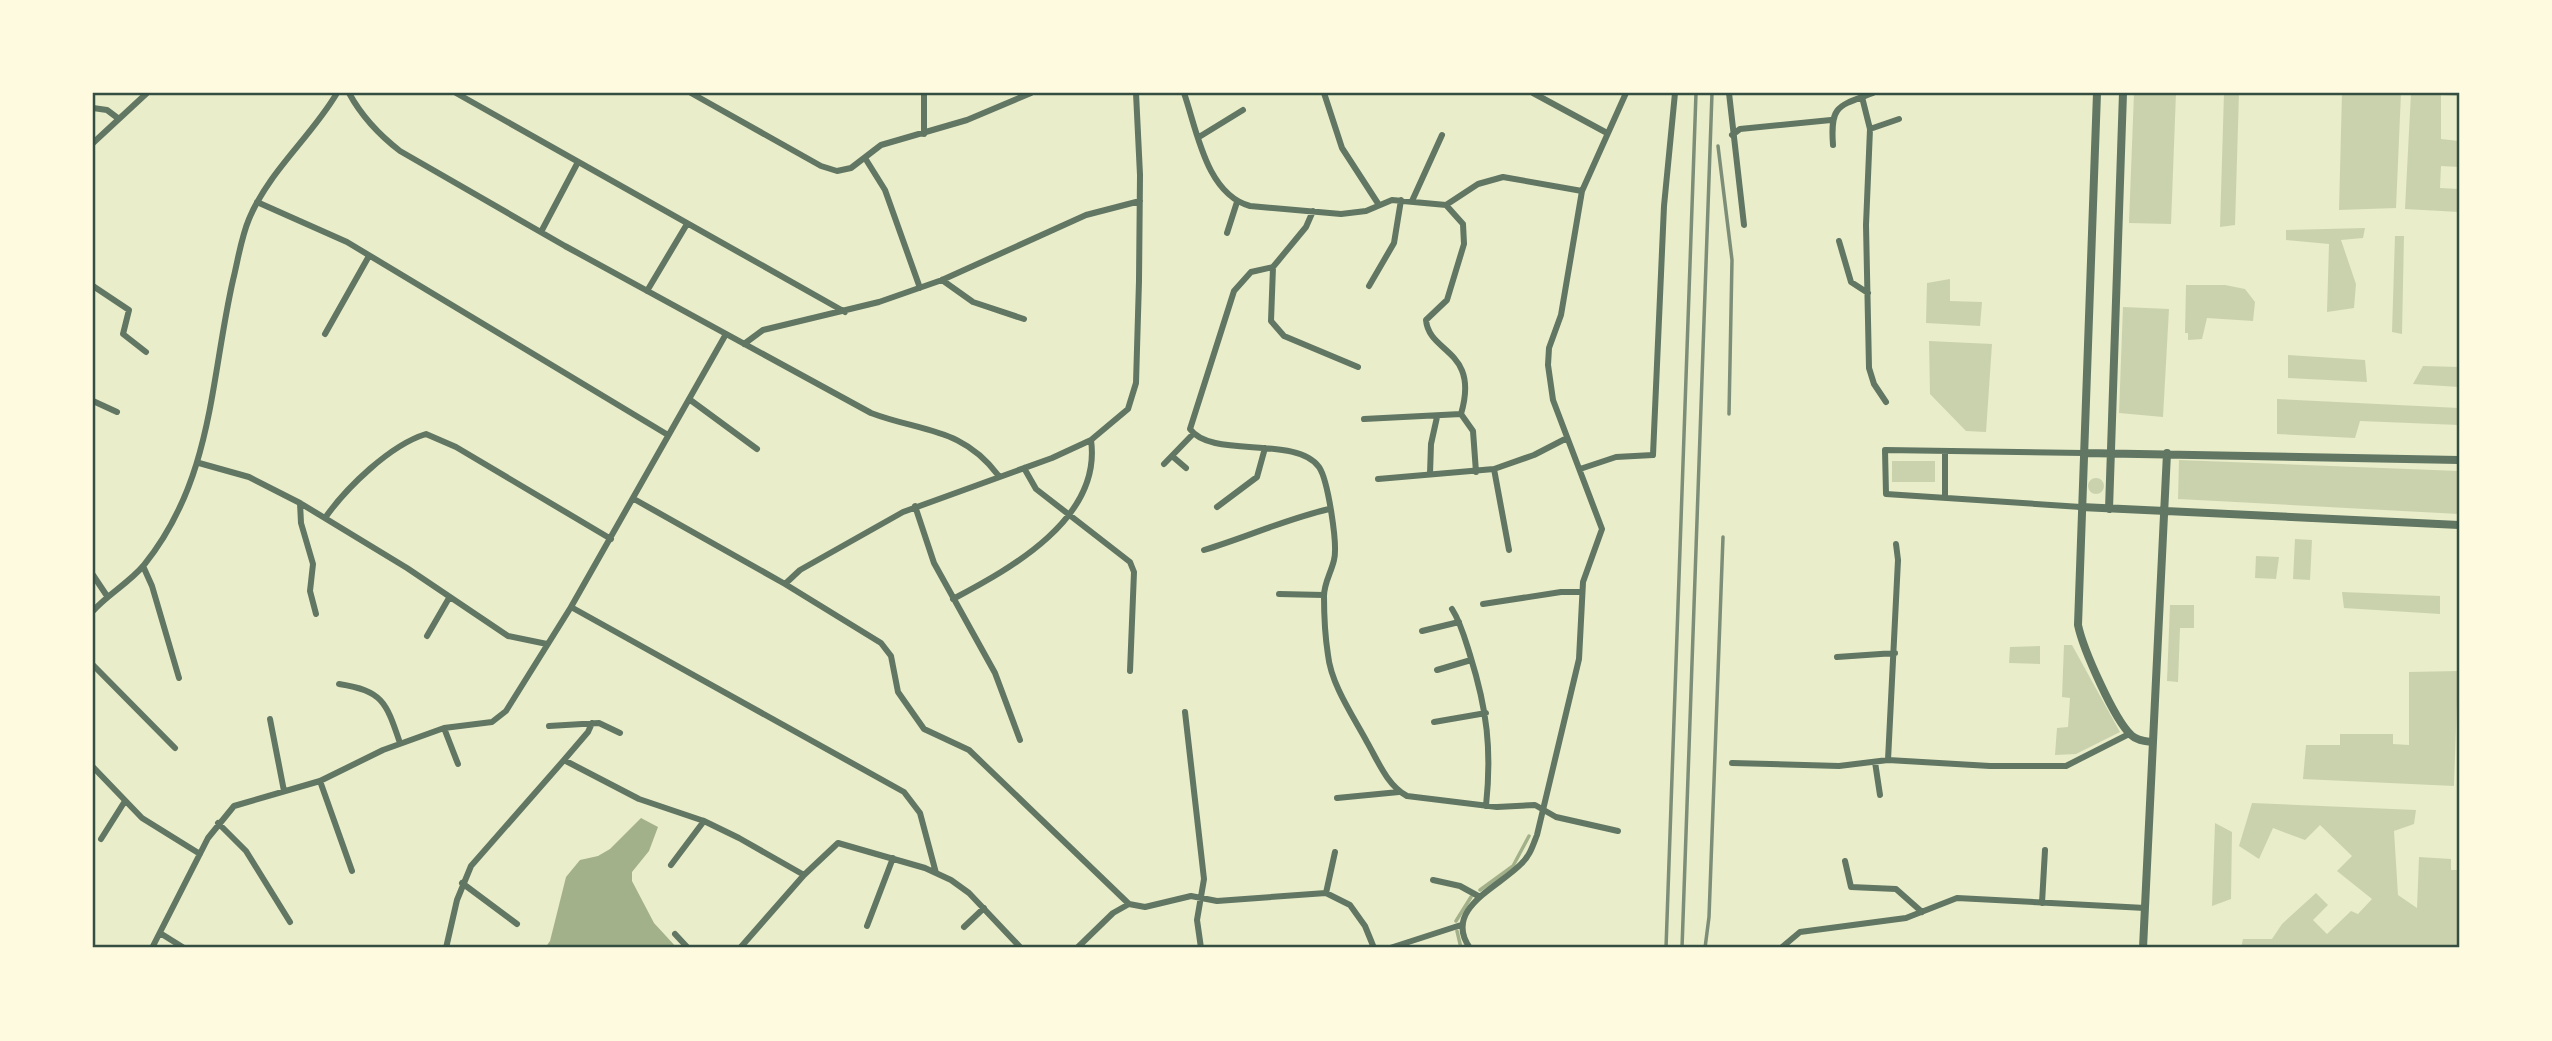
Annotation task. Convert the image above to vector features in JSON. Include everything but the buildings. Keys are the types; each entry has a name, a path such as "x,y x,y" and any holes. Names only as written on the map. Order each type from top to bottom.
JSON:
{"street":[{"path":"93,143 147,93"},
{"path":"93,611 143,566 182,502 199,463 242,243 257,202 337,93"},
{"path":"349,93 362,116 381,137 400,150 541,232 871,413 892,421 921,425 961,441 975,449 998,475"},
{"path":"456,93 845,312"},
{"path":"691,93 821,166 837,172 851,168 881,145 924,134 1031,93"},
{"path":"924,93 924,134"},
{"path":"785,584 800,570 915,506 1024,468 1091,440 1128,409 1133,396 1140,201 1136,93"},
{"path":"1185,93 1215,176 1237,202 1278,210 1357,213 1401,200 1446,205 1491,178 1513,178 1582,191"},
{"path":"1324,93 1342,148 1379,205"},
{"path":"1533,93 1607,133"},
{"path":"1470,948 1461,925 1469,907 1527,858 1543,811 1548,780 1579,659 1582,592 1602,530 1553,400 1548,365 1549,348 1561,315 1582,191 1626,93"},
{"path":"1580,469 1616,457 1653,455 1664,206 1675,93"},
{"path":"1729,93 1744,225"},
{"path":"1833,145 1831,120 1842,103 1873,93"},
{"path":"2097,93 2077,610 2080,636 2129,734 2151,743"},
{"path":"2109,509 2123,93"},
{"path":"1862,97 1870,129 1866,225 1868,368 1874,384 1886,402"},
{"path":"93,108 107,110 119,119"},
{"path":"1199,136 1243,110"},
{"path":"1870,129 1899,119"},
{"path":"1732,135 1740,129 1831,120"},
{"path":"1412,201 1442,135"},
{"path":"865,158 885,190 920,288"},
{"path":"541,232 579,162"},
{"path":"1368,286 1391,251 1401,200"},
{"path":"744,344 763,330 845,312 920,288 1086,215 1140,201"},
{"path":"257,202 327,231 668,435"},
{"path":"1227,233 1237,202"},
{"path":"1446,205 1463,224 1464,244 1447,300 1426,320 1430,334 1460,363 1464,374 1461,414 1473,431 1476,471"},
{"path":"1313,211 1306,227 1273,267 1271,321 1275,329 1284,336 1358,367"},
{"path":"647,291 687,224"},
{"path":"1839,241 1851,282 1868,293"},
{"path":"325,334 369,256"},
{"path":"1193,434 1190,423 1202,398 1234,291 1251,272 1273,267"},
{"path":"942,280 973,302 1024,319"},
{"path":"93,286 129,310 123,334 146,352"},
{"path":"152,948 218,823 241,803 320,781 400,743 443,728 492,722 506,711 571,607 726,334"},
{"path":"689,399 757,449"},
{"path":"93,401 117,412"},
{"path":"1364,419 1461,414"},
{"path":"1430,474 1431,443 1437,417"},
{"path":"325,518 355,483 404,444 426,434 456,447 611,538"},
{"path":"1193,434 1227,444 1301,454 1319,467 1336,548 1324,595 1328,656 1332,673 1389,781 1399,792 1407,796 1486,806 1528,804 1543,811 1618,831"},
{"path":"1164,464 1193,434"},
{"path":"1378,480 1493,469 1534,455 1567,438"},
{"path":"953,599 1022,558 1069,515 1094,464 1091,440"},
{"path":"1217,507 1257,477 1265,448"},
{"path":"2459,460 1885,450 1886,494 2162,513 2459,525"},
{"path":"1945,451 1945,498"},
{"path":"2143,948 2167,453"},
{"path":"1172,456 1186,468"},
{"path":"199,463 248,477 300,503 407,568 508,636 547,644"},
{"path":"1024,468 1036,489 1130,562 1134,572 1130,671"},
{"path":"1493,469 1509,550"},
{"path":"634,499 785,584 887,649 895,666 894,680 898,692 924,729 969,750 1129,904 1145,907 1184,896 1217,901 1326,893 1350,905 1365,926 1373,948"},
{"path":"300,503 301,523 313,564 310,590 316,614"},
{"path":"915,506 934,563 995,673 1020,740"},
{"path":"1204,550 1261,533 1284,520 1329,509"},
{"path":"1888,760 1895,653 1898,560 1896,544"},
{"path":"143,566 152,586 179,678"},
{"path":"93,575 107,596"},
{"path":"1483,604 1562,592 1582,592"},
{"path":"1279,594 1324,595"},
{"path":"428,636 449,598"},
{"path":"571,607 904,792 920,813 936,873"},
{"path":"1452,610 1459,622 1486,713 1490,772 1486,806"},
{"path":"1422,631 1459,622"},
{"path":"1837,657 1895,653"},
{"path":"1437,670 1471,660"},
{"path":"93,665 175,748"},
{"path":"339,684 365,688 383,701 400,743"},
{"path":"1185,712 1204,878 1197,920 1201,948"},
{"path":"1434,722 1486,713"},
{"path":"270,719 284,791"},
{"path":"446,948 462,883 471,866 588,732 592,723"},
{"path":"549,726 592,723 620,733"},
{"path":"443,728 457,764"},
{"path":"1732,763 1839,766 1888,760 1990,766 2066,766 2129,734"},
{"path":"564,760 639,799 704,821 803,875"},
{"path":"1875,762 1880,796"},
{"path":"93,767 142,818 200,854"},
{"path":"320,781 352,871"},
{"path":"1337,798 1399,792"},
{"path":"100,839 125,801"},
{"path":"671,865 704,821"},
{"path":"218,823 246,851 290,922"},
{"path":"740,948 803,875 838,843 936,873 958,885 984,908 1016,947"},
{"path":"2042,902 2045,850"},
{"path":"1326,893 1335,852"},
{"path":"867,926 893,858"},
{"path":"1845,861 1851,887 1896,890 1922,912"},
{"path":"1433,880 1460,886 1480,897"},
{"path":"462,883 517,924"},
{"path":"1780,948 1800,932 1894,920 1957,898 2145,908"},
{"path":"1077,948 1089,940 1113,913 1129,904"},
{"path":"964,927 984,908"},
{"path":"1390,948 1461,925"},
{"path":"160,933 184,948"},
{"path":"675,934 688,948"},
{"path":"1089,940 1092,948"}],"shaded area":[{"path":"2134,93 2176,93 2171,224 2129,223"},
{"path":"2224,93 2239,93 2235,225 2220,227"},
{"path":"2342,93 2401,93 2396,208 2339,210"},
{"path":"2411,93 2459,93 2459,96 2441,95 2441,139 2459,141 2459,167 2441,166 2440,188 2459,189 2459,212 2405,209"},
{"path":"2365,228 2363,238 2341,240 2356,284 2354,308 2327,312 2329,244 2286,240 2286,230"},
{"path":"2395,236 2404,236 2402,334 2392,332"},
{"path":"1950,279 1950,301 1982,302 1980,326 1926,323 1927,283"},
{"path":"2186,285 2225,285 2245,289 2255,302 2253,321 2207,318 2202,339 2188,340 2188,333 2185,333"},
{"path":"2123,307 2169,309 2163,417 2119,413"},
{"path":"1929,341 1992,344 1986,432 1966,431 1930,394"},
{"path":"2288,355 2365,360 2367,382 2288,378"},
{"path":"2423,366 2459,367 2459,387 2413,384"},
{"path":"2277,399 2459,408 2459,425 2360,421 2355,438 2277,434"},
{"path":"2179,460 2459,471 2459,514 2178,499"},
{"path":"1892,461 1935,461 1935,482 1892,482"},
{"path":"2096,478 2102,480 2102,492 2096,494 2090,492 2088,486 2090,480"},
{"path":"2295,539 2312,540 2310,580 2293,579"},
{"path":"2256,556 2279,557 2276,579 2255,578"},
{"path":"2342,592 2440,596 2440,614 2344,608"},
{"path":"2170,605 2194,605 2194,628 2180,628 2178,682 2167,681"},
{"path":"2064,645 2072,645 2120,732 2076,754 2055,755 2057,728 2068,727 2070,698 2062,697"},
{"path":"2040,646 2040,664 2009,663 2010,647"},
{"path":"2458,671 2454,786 2303,779 2306,745 2340,745 2340,734 2393,734 2393,744 2409,745 2409,672"},
{"path":"2252,803 2416,810 2414,824 2394,831 2398,895 2417,908 2419,857 2451,859 2451,870 2459,870 2459,948 2366,945 2364,948 2241,948 2243,939 2272,939 2282,924 2316,893 2328,905 2313,920 2327,934 2351,911 2358,914 2372,899 2337,871 2352,856 2320,825 2305,840 2273,828 2259,859 2239,846"},
{"path":"641,818 658,827 649,851 632,872 632,881 654,923 677,948 545,948 550,941 566,877 580,860 598,856 610,849"},
{"path":"2215,823 2232,832 2231,899 2212,906"}],"waterway":[{"path":"1480,890 1513,866 1529,836"},
{"path":"1456,921 1471,897"},
{"path":"1457,931 1461,948"}],"railway":[{"path":"1666,948 1696,93"},
{"path":"1682,948 1712,93"},
{"path":"1718,146 1732,260 1729,414"},
{"path":"1705,948 1709,917 1723,537"}]}
